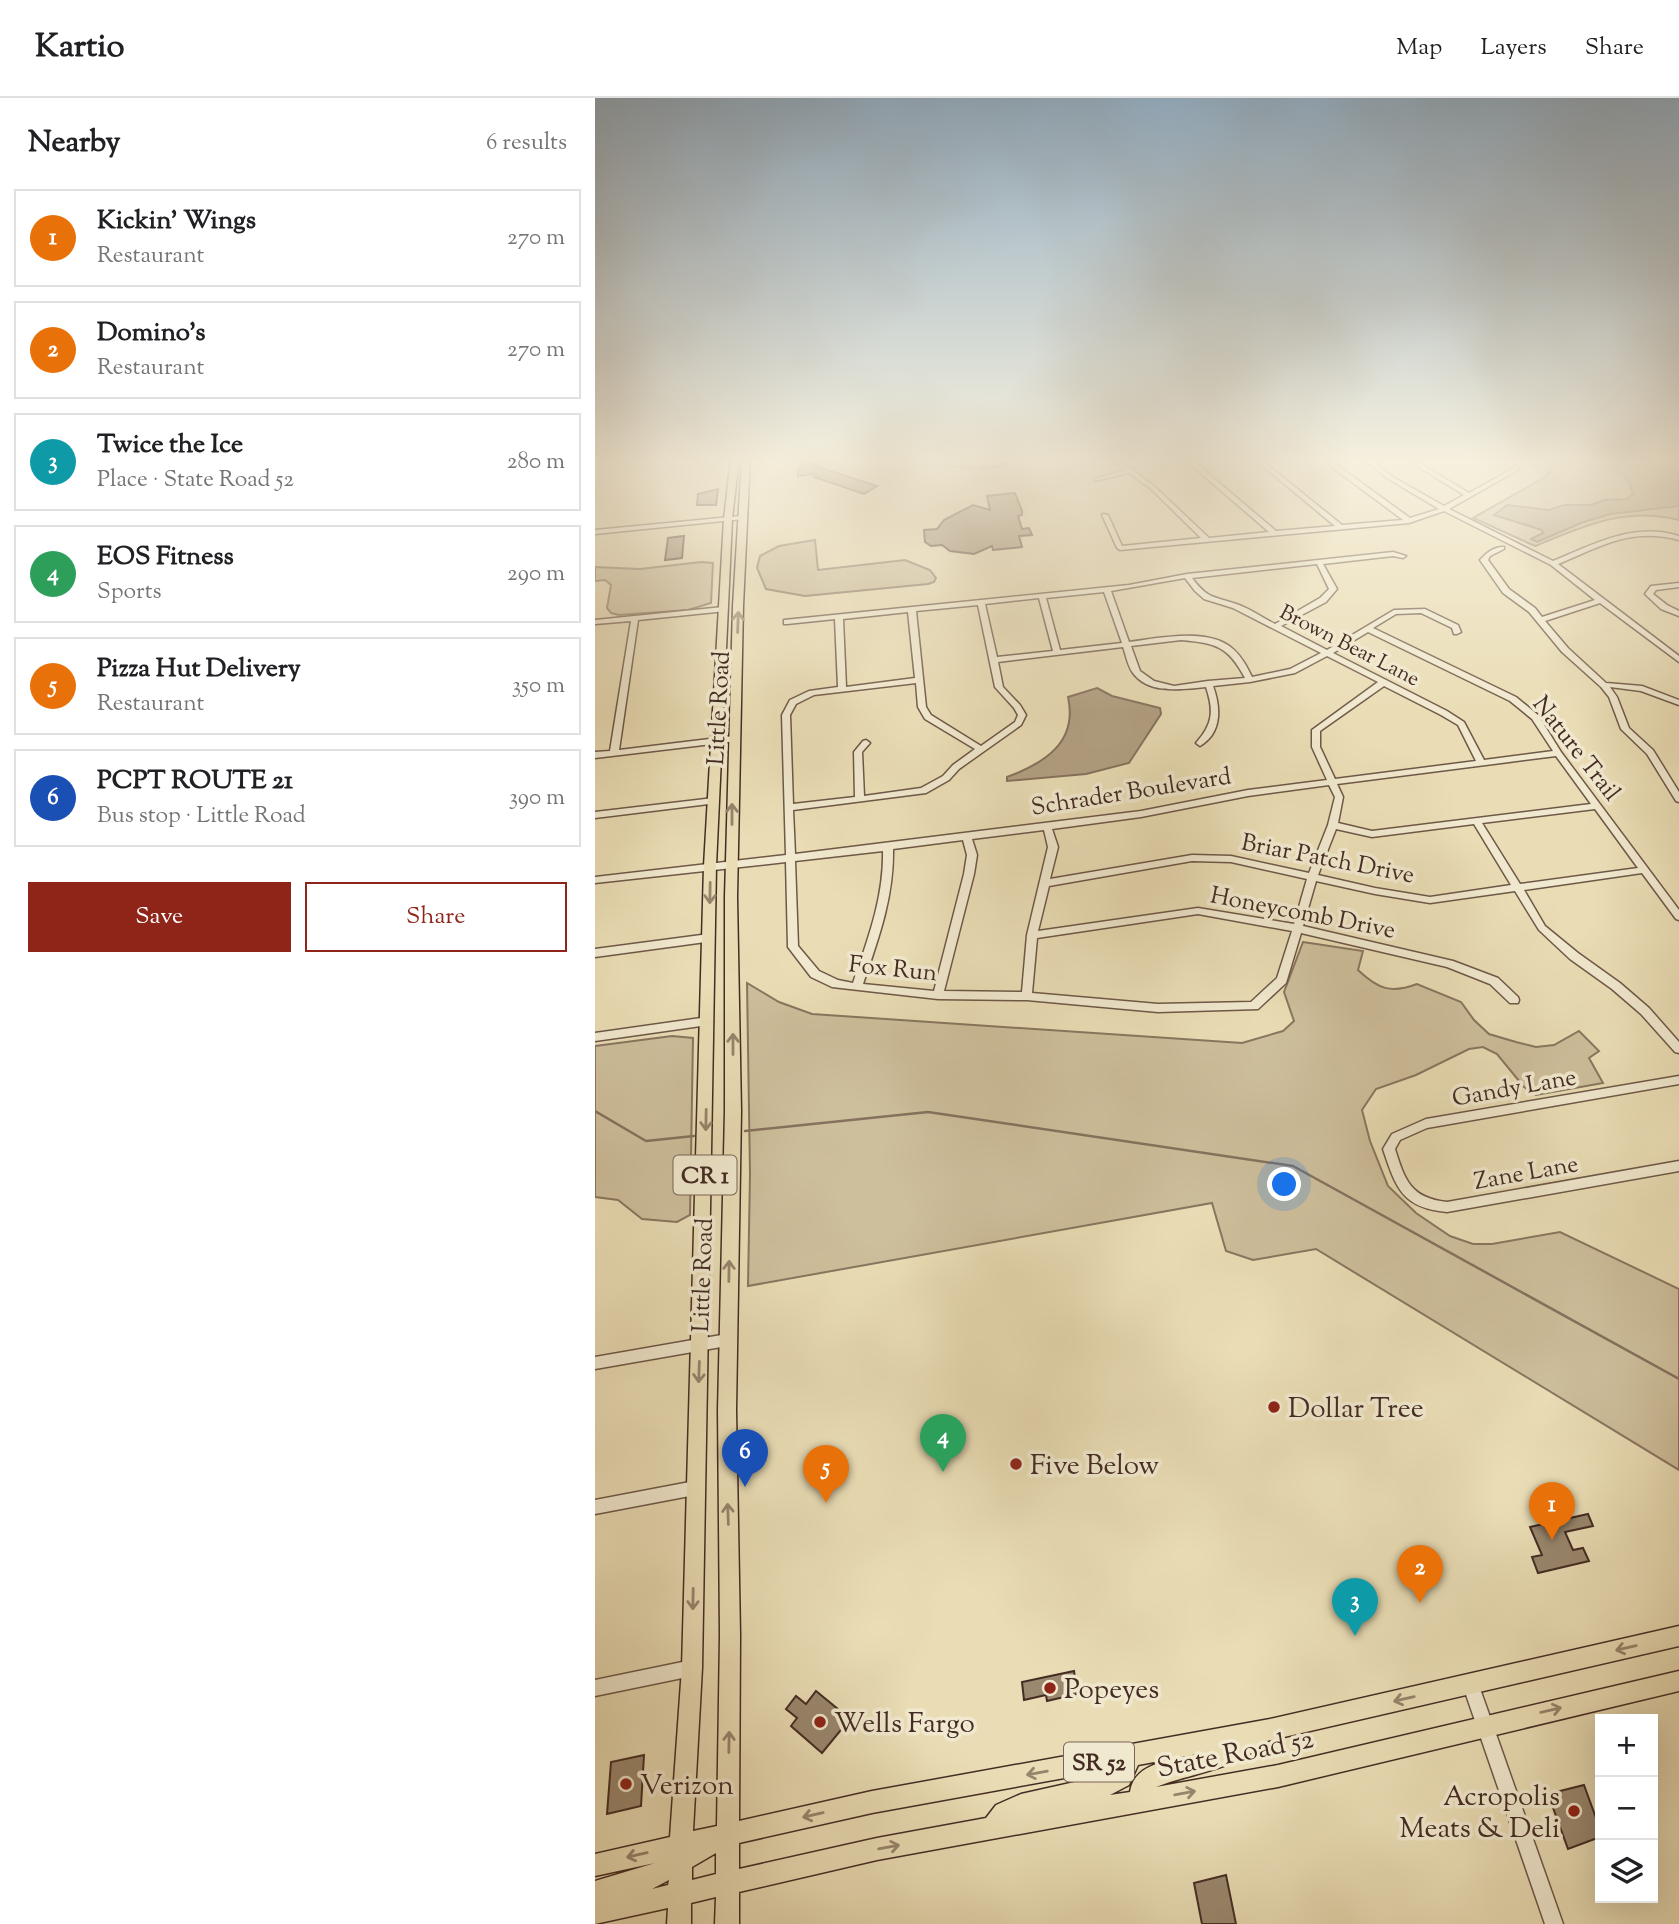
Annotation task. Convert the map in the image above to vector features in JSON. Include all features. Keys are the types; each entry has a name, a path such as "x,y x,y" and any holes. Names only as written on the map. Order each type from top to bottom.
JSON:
{"main road":[{"name":"Little Road","path":"679,1924 692,1668 710,866 723,609 732,543"},
{"name":"Little Road","path":"727,1924 730,1636 727,1340 733,1111 735,543"},
{"name":"State Road 52","path":"595,1893 652,1877 681,1853 727,1835 871,1802 1261,1732 1679,1636"},
{"name":"State Road 52","path":"595,1913 877,1849 1278,1776 1679,1681"},
{"path":"1140,1802 1142,1784 1151,1777 1229,1755 1248,1745 1261,1732"},
{"path":"992,1828 1004,1813 1021,1805 1109,1786 1127,1772 1128,1756"},
{"path":"595,1865 681,1853"}],"street":[{"path":"1118,543 1120,548 1172,543"},
{"path":"1512,543 1553,564 1679,660"},
{"path":"1553,564 1608,543"},
{"path":"1502,548 1487,555 1484,560 1506,591 1541,620 1565,650 1604,685 1613,698 1625,730 1650,752 1679,799"},
{"path":"787,622 1107,589 1187,576 1394,554 1403,556"},
{"path":"1276,626 1323,600 1333,589 1319,562"},
{"name":"Brown Bear Lane","path":"1187,576 1201,596 1235,606 1276,626 1461,724 1481,762"},
{"path":"1679,585 1654,588 1649,594 1664,607 1679,614"},
{"path":"1107,589 1136,671 1151,683 1174,688 1251,680 1292,671 1328,653 1394,612 1422,611 1455,627 1457,632"},
{"path":"1042,596 1057,652"},
{"path":"1541,620 1602,600"},
{"path":"788,808 923,791 934,786 956,767 1010,732 1019,723 1022,715 1018,705 1005,696 999,687 981,602"},
{"path":"595,622 723,609"},
{"path":"912,610 922,707 928,717 982,750"},
{"path":"838,617 842,689"},
{"path":"614,753 635,618"},
{"name":"Nature Trail","path":"1368,629 1513,699 1535,717 1558,753 1679,917"},
{"path":"993,660 1181,638 1212,640 1236,653 1251,680"},
{"name":"Fox Run","path":"920,680 812,693 793,702 786,715 788,859 793,947 815,974 836,984 938,995 1027,996 1158,1008 1254,1006 1282,980 1296,928"},
{"path":"1296,928 1333,825 1339,797 1316,747 1316,730 1384,682"},
{"path":"1201,743 1208,737 1215,719 1217,702 1208,683"},
{"path":"1604,685 1636,686 1654,690 1679,703"},
{"path":"595,755 734,739"},
{"path":"860,799 858,752 866,743"},
{"name":"Schrader Boulevard","path":"595,880 967,837 1141,814 1248,793 1558,753"},
{"path":"595,815 714,801"},
{"path":"1333,825 1372,834 1598,806"},
{"path":"1477,822 1542,928 1574,957 1635,1003 1679,1049"},
{"path":"1027,996 1032,935 1053,847 1047,826"},
{"path":"938,995 969,874 972,855 967,837"},
{"path":"857,987 887,893 890,869 888,847"},
{"name":"Briar Patch Drive","path":"1045,883 1192,858 1231,859 1312,878 1430,900 1644,870"},
{"name":"Honeycomb Drive","path":"1032,935 1198,911 1296,928 1449,964 1494,981 1514,1000"},
{"path":"595,953 709,938"},
{"path":"595,1037 708,1021"},
{"name":"Gandy Lane","path":"1396,1172 1389,1149 1396,1137 1426,1124 1679,1080"},
{"name":"Zane Lane","path":"1396,1172 1412,1199 1428,1207 1447,1208 1679,1166"},
{"path":"595,1363 727,1340"},
{"path":"595,1507 695,1488"},
{"path":"595,1688 692,1668"},
{"path":"1470,1683 1554,1924"}],"shaded area":[{"path":"815,543 818,570 905,560 930,570 936,578 928,584 805,596 766,589 757,568 760,556 779,546"},
{"path":"713,563 711,603 688,610 619,615 611,613 607,608 611,585 605,580 595,581 595,567 640,569"},
{"path":"1097,688 1112,696 1160,708 1161,714 1129,763 1086,774 1007,781 1007,777 1034,765 1056,749 1068,727 1068,697"},
{"path":"1303,942 1363,951 1358,970 1372,982 1392,989 1417,984 1461,1002 1489,1034 1536,1047 1554,1045 1579,1031 1599,1051 1589,1058 1603,1083 1536,1095 1524,1087 1497,1054 1483,1047 1469,1049 1416,1075 1376,1089 1362,1110 1370,1141 1388,1186 1416,1213 1450,1236 1473,1244 1492,1244 1560,1232 1679,1289 1679,1470 1316,1249 1253,1260 1226,1251 1212,1203 748,1286 750,1174 747,983 779,1002 812,1014 1242,1043 1283,1031 1294,1021 1284,992"},
{"path":"672,1036 693,1038 690,1215 677,1222 642,1219 618,1200 595,1197 595,1046"}],"building":[{"path":"667,543 683,543 682,558 665,560"},
{"path":"927,543 1021,543 1022,547 993,550 992,546 974,554 950,551 942,545 931,546"},
{"path":"1588,1514 1593,1526 1565,1532 1573,1550 1583,1548 1589,1561 1538,1573 1532,1557 1542,1555 1530,1527"},
{"name":"Popeyes","path":"1074,1671 1077,1694 1047,1701 1046,1695 1024,1700 1022,1682"},
{"name":"Wells Fargo","path":"816,1691 850,1719 822,1753 791,1726 797,1718 786,1709 796,1696 806,1704"},
{"name":"Verizon","path":"644,1755 641,1806 607,1814 611,1762"},
{"name":"Acropolis Meats & Deli","path":"1584,1785 1595,1815 1595,1839 1568,1849 1548,1794"},
{"path":"1226,1875 1236,1924 1202,1924 1194,1883"}],"waterway":[{"path":"595,1111 646,1141 694,1136"},
{"path":"745,1131 928,1112 1293,1166 1679,1379"}],"place":[{"name":"Dollar Tree","path":"1274,1407"},
{"name":"Five Below","path":"1016,1464"},
{"name":"EOS Fitness","path":"943,1472"},
{"name":"PCPT ROUTE 21","path":"745,1487"},
{"name":"Pizza Hut Delivery","path":"826,1503"},
{"name":"Kickin' Wings","path":"1552,1540"},
{"name":"Domino's","path":"1420,1603"},
{"name":"Twice the Ice","path":"1355,1636"},
{"name":"Popeyes","path":"1050,1688"},
{"name":"Wells Fargo","path":"820,1722"},
{"name":"Verizon","path":"626,1784"},
{"name":"Acropolis Meats & Deli","path":"1574,1811"}]}
